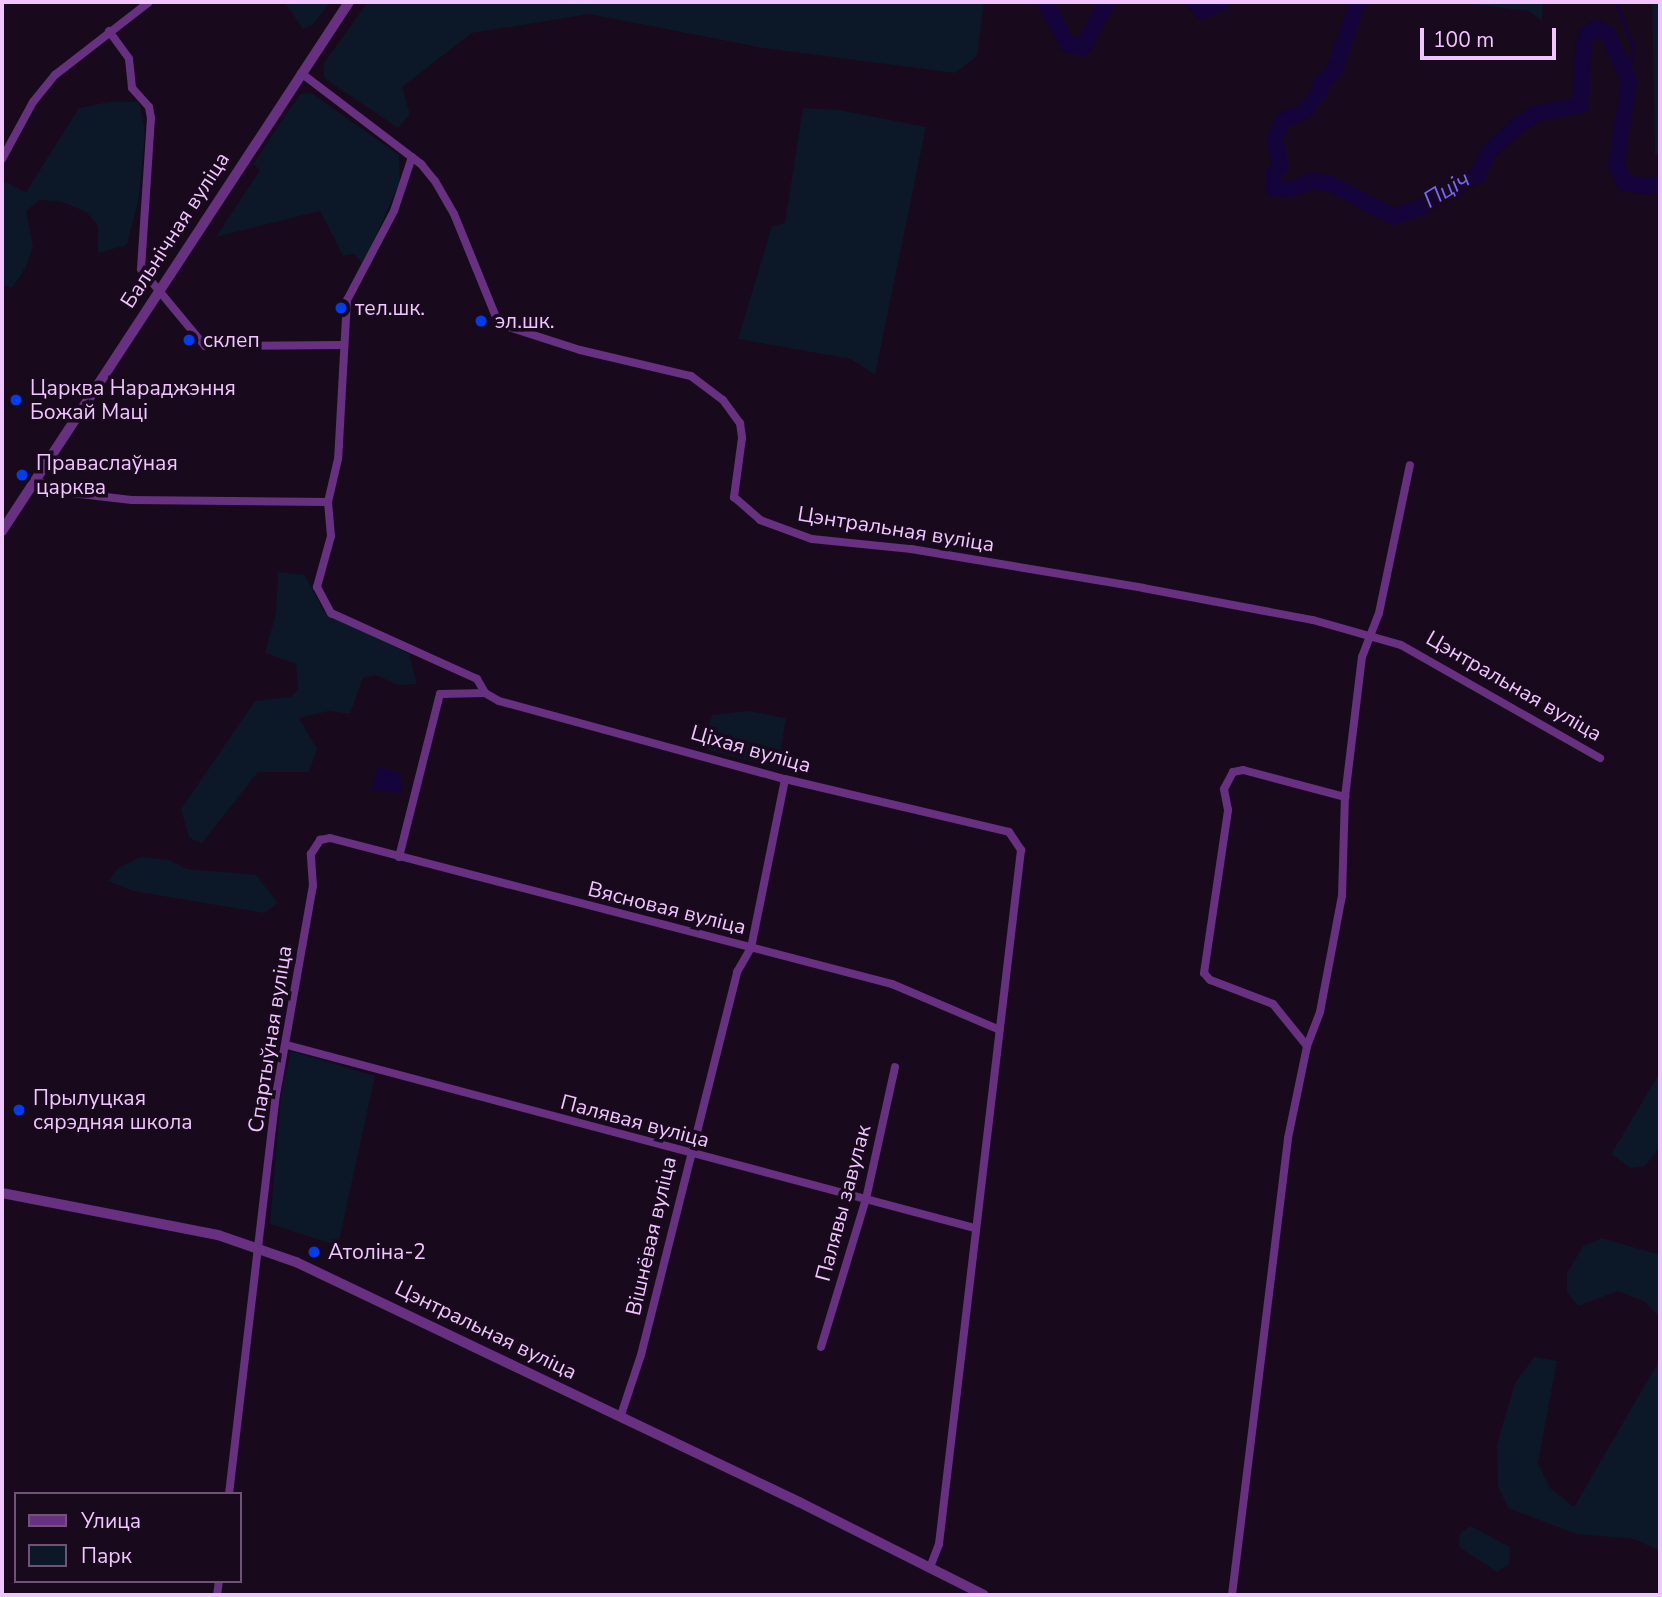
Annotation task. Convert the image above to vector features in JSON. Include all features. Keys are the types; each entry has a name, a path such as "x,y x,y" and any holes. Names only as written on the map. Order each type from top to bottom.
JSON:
{"street":[{"path":"2,159 44,88 108,31 149,2"},
{"name":"Бальнічная вуліца","path":"2,531 349,2"},
{"path":"108,31 129,59 132,88 149,107 152,144 141,270 160,289 205,346 342,345"},
{"path":"301,73 412,157 394,211 346,300 338,459 328,502 331,536 317,587 321,603 331,613 415,654 477,679 485,693 440,694 398,857"},
{"name":"Цэнтральная вуліца","path":"412,157 421,163 454,214 499,324 592,354 691,376 713,391 740,424 734,497 746,511 769,525 812,538 911,549 1245,607 1415,650 1600,758"},
{"path":"1232,1595 1264,1308 1288,1138 1307,1046 1320,1012 1342,896 1345,797 1362,657 1379,613 1410,465"},
{"path":"35,480 62,492 132,500 328,502"},
{"name":"Ціхая вуліца","path":"485,693 499,701 785,779 1009,832 1021,850 1000,1030"},
{"path":"1307,1046 1273,1003 1210,980 1203,961 1222,860 1228,810 1224,789 1233,772 1243,770 1345,797"},
{"name":"Вішнёвая вуліца","path":"621,1415 641,1355 689,1153 737,972 751,948 785,779"},
{"name":"Вясновая вуліца","path":"320,840 398,857 892,984 1000,1030"},
{"name":"Спартыўная вуліца","path":"229,1492 276,1095 287,1045 313,886 311,854 320,840"},
{"path":"930,1567 939,1544 1000,1030"},
{"name":"Палявая вуліца","path":"287,1045 975,1228"},
{"name":"Палявы завулак","path":"821,1348 866,1199 895,1067"},
{"name":"Цэнтральная вуліца","path":"2,1194 258,1247 621,1415 984,1595"}],"green space":[{"path":"284,2 330,2 313,25 303,29"},
{"path":"368,2 984,2 977,56 955,73 763,48 589,14 472,33 402,87 410,114 398,128 324,78 324,63"},
{"path":"1455,2 1543,2 1542,21 1529,11"},
{"path":"1652,2 1660,2 1660,154 1655,156"},
{"path":"311,93 399,155 400,182 363,264 354,254 343,256 320,211 216,237 260,170 253,164 276,129 300,94"},
{"path":"108,102 139,102 145,132 139,197 127,245 98,253 98,226 86,212 62,202 40,200 26,211 33,246 26,267 12,288 2,285 3,181 26,192 79,108"},
{"path":"803,108 839,110 926,127 875,375 851,359 738,339 772,226 785,223"},
{"path":"278,572 305,575 323,610 409,654 417,684 398,685 376,675 363,678 350,714 329,711 299,718 317,749 309,772 258,772 202,843 189,838 181,809 255,701 291,697 298,689 296,664 265,653 276,613"},
{"path":"749,711 786,718 778,768 701,748 712,715"},
{"path":"140,857 169,860 187,869 256,875 278,903 264,913 133,891 108,881 117,869"},
{"path":"291,1051 375,1076 338,1246 270,1224 281,1094"},
{"path":"1660,1072 1660,1147 1645,1166 1630,1168 1611,1154"},
{"path":"1602,1238 1660,1255 1660,1318 1645,1302 1618,1291 1578,1306 1567,1292 1567,1273 1583,1246"},
{"path":"1534,1357 1557,1361 1538,1463 1550,1488 1574,1507 1660,1359 1660,1551 1634,1539 1576,1534 1508,1508 1498,1486 1497,1444 1515,1383"},
{"path":"1471,1526 1510,1547 1509,1565 1497,1572 1459,1547 1460,1533"}],"shaded area":[{"path":"377,767 400,774 401,793 372,789"}],"waterway":[{"name":"Пціч","path":"1045,2 1068,45 1083,47 1107,2"},
{"name":"Пціч","path":"1194,2 1202,11 1222,2"},
{"name":"Пціч","path":"1358,2 1334,71 1321,83 1319,94 1303,112 1283,120 1275,138 1280,166 1274,174 1274,189 1288,190 1312,181 1331,184 1393,217 1427,205 1477,175 1490,150 1518,125 1537,113 1580,106 1583,46 1587,34 1596,28 1608,35 1629,81 1616,165 1625,184 1660,186"},
{"path":"1616,2 1633,46 1629,81"}],"place":[{"name":"тел.шк.","path":"341,308"},
{"name":"эл.шк.","path":"481,321"},
{"name":"склеп","path":"189,340"},
{"name":"Царква Нараджэння Божай Маці","path":"16,400"},
{"name":"Праваслаўная царква","path":"22,475"},
{"name":"Прылуцкая сярэдняя школа","path":"19,1110"},
{"name":"Атоліна-2","path":"314,1252"}]}
